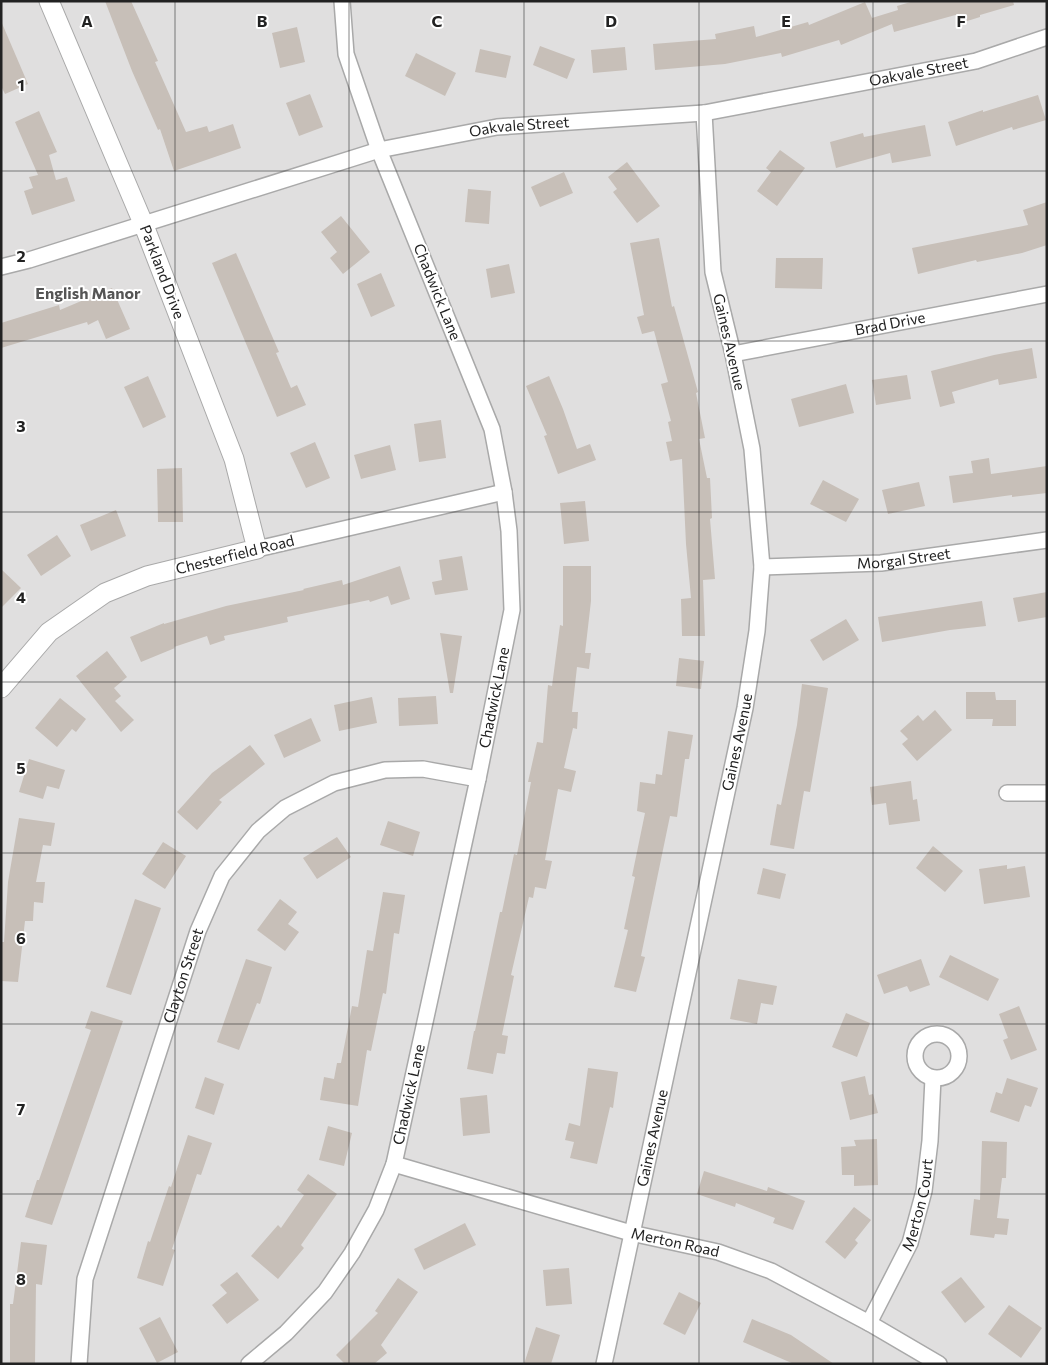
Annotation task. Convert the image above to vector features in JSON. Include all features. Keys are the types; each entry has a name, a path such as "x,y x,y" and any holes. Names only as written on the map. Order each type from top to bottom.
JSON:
{"street":[{"name":"Parkland Drive","path":"49,1 143,223 234,459 257,549"},
{"name":"Chadwick Lane","path":"248,1364 286,1332 324,1292 352,1253 376,1210 394,1164 478,779 512,610 509,532 504,492 492,429 379,150 346,54 342,1"},
{"name":"Oakvale Street","path":"1,267 30,260 379,150 497,126 704,113 976,61 1047,37"},
{"name":"Gaines Avenue","path":"604,1364 746,708 757,632 762,567 752,449 733,354 713,272 704,113"},
{"name":"Brad Drive","path":"733,354 1047,294"},
{"name":"Chesterfield Road","path":"1,688 49,632 105,593 146,576 504,492"},
{"name":"Morgal Street","path":"762,567 881,563 1047,540"},
{"name":"Clayton Street","path":"80,1364 85,1279 198,931 222,876 258,831 285,808 334,782 385,770 423,769 478,779"},
{"path":"1007,793 1047,794"},
{"name":"Merton Court","path":"869,1323 910,1243 924,1191 930,1141 933,1078"},
{"name":"Merton Road","path":"394,1164 631,1233 718,1252 771,1271 869,1323 939,1364"}],"shaded area":[{"path":"1,1 1047,1 1047,1364 1,1364"}],"building":[{"path":"105,1 131,1 158,61 155,62 186,132 207,126 209,132 233,124 241,148 174,171 160,129 158,130 132,71"},
{"path":"914,1 1013,1 1014,5 961,23 959,14 894,32 892,24 841,45 839,40 782,57 781,53 725,64 655,70 653,44 716,39 715,34 754,26 756,37 808,22 809,25 865,2 872,18 898,10 897,6"},
{"path":"1,21 28,84 5,94 1,86"},
{"path":"297,27 305,62 280,68 272,33"},
{"path":"540,46 575,59 567,79 533,65"},
{"path":"625,47 627,70 593,73 591,50"},
{"path":"480,49 511,56 506,78 475,72"},
{"path":"416,53 456,73 445,96 405,76"},
{"path":"310,94 323,127 299,136 286,103"},
{"path":"1038,95 1046,120 1013,130 1012,127 956,146 948,122"},
{"path":"39,111 57,152 49,155 56,180 67,177 75,201 32,215 24,191 33,188 29,177 38,175 15,122"},
{"path":"925,125 931,156 892,163 890,153 836,168 830,142 863,133 864,137"},
{"path":"780,150 805,168 777,206 757,191 771,172 766,168"},
{"path":"627,162 660,206 637,223 613,192 617,189 608,177"},
{"path":"564,172 573,193 540,207 531,187"},
{"path":"468,189 491,191 489,224 465,222"},
{"path":"1047,202 1047,245 1022,253 977,262 976,260 918,274 912,248 1028,225 1023,210"},
{"path":"341,216 370,252 343,274 330,258 337,252 321,232"},
{"path":"659,238 672,307 674,306 698,392 696,393 705,438 699,439 707,478 710,478 712,518 710,519 715,579 703,580 705,636 682,636 681,599 691,598 686,544 682,459 670,461 666,442 672,441 668,422 671,421 661,384 668,382 654,331 642,334 637,317 644,315 630,243"},
{"path":"236,253 279,352 276,353 291,388 297,385 306,405 277,417 212,263"},
{"path":"776,258 823,258 822,289 775,288"},
{"path":"509,264 515,293 491,298 486,269"},
{"path":"381,273 395,306 371,317 357,284"},
{"path":"112,288 130,329 106,339 98,320 88,325 87,322 1,348 1,323 59,305 60,310"},
{"path":"1032,348 1037,378 999,385 998,379 952,392 955,403 940,407 931,371 994,355"},
{"path":"907,375 911,399 876,405 872,380"},
{"path":"148,376 166,417 143,428 124,387"},
{"path":"549,376 577,449 590,444 596,460 558,474 544,436 547,435 526,386"},
{"path":"846,384 854,413 799,427 791,399"},
{"path":"441,420 446,458 419,462 414,424"},
{"path":"315,442 330,478 306,488 290,453"},
{"path":"390,445 396,470 361,479 354,455"},
{"path":"989,458 991,474 1047,466 1047,493 1012,497 1012,495 953,503 949,476 973,473 971,461"},
{"path":"182,468 183,522 158,522 157,469"},
{"path":"823,480 859,499 846,522 810,504"},
{"path":"919,482 925,506 888,514 882,490"},
{"path":"585,501 589,541 564,544 560,503"},
{"path":"116,510 126,536 91,551 80,525"},
{"path":"57,535 71,556 41,576 27,555"},
{"path":"462,556 468,590 435,595 432,582 442,580 439,560"},
{"path":"400,566 410,599 391,605 388,596 370,602 369,600 287,617 288,622 224,636 225,640 210,645 207,636 174,647 141,662 130,637 164,623 226,606 342,580 343,585"},
{"path":"563,566 591,566 591,601 585,653 591,653 589,669 577,667 572,712 578,712 577,729 573,728 564,768 576,771 571,792 558,789 545,860 552,861 546,889 535,887 533,898 529,897 511,975 514,976 502,1035 508,1036 505,1054 497,1053 493,1074 467,1069 500,912 502,912 514,854 517,855 531,782 528,782 537,742 543,743 548,685 552,686 560,625 563,626"},
{"path":"1,569 21,588 1,608"},
{"path":"1047,592 1047,617 1018,622 1013,598"},
{"path":"982,601 986,626 950,630 882,642 878,617"},
{"path":"846,619 859,640 823,661 810,640"},
{"path":"440,633 462,636 453,693 450,693"},
{"path":"107,651 127,677 114,688 121,696 115,701 134,720 121,732 76,676"},
{"path":"679,658 704,661 701,689 676,686"},
{"path":"802,684 828,688 810,792 804,791 794,849 770,845 777,804 781,805 797,725"},
{"path":"966,692 995,692 996,700 1016,700 1016,726 992,726 993,719 966,719"},
{"path":"436,696 438,724 399,726 398,698"},
{"path":"372,697 377,723 339,731 334,705"},
{"path":"60,698 86,719 76,732 72,729 57,747 35,728"},
{"path":"935,710 952,730 917,761 902,744 908,739 900,731 918,715 923,721"},
{"path":"311,718 321,741 284,758 274,735"},
{"path":"668,731 693,735 689,759 685,759 677,817 670,816 641,956 645,957 636,992 614,987 628,930 624,929 635,877 632,876 645,813 637,811 640,782 655,784 656,774 662,775"},
{"path":"250,745 265,764 219,800 222,802 197,830 177,812 212,773"},
{"path":"29,759 65,770 59,789 47,786 43,799 19,792"},
{"path":"911,781 913,800 917,799 920,821 889,825 886,803 872,805 870,787"},
{"path":"19,818 55,823 51,846 43,845 36,882 45,882 43,903 34,902 33,921 25,921 18,982 1,981 1,942 4,942 8,882"},
{"path":"388,821 420,832 413,856 380,845"},
{"path":"337,837 351,857 317,879 303,858"},
{"path":"163,842 186,856 165,889 142,874"},
{"path":"933,846 963,871 945,892 916,868"},
{"path":"1007,865 1007,869 1025,866 1030,897 984,904 979,869"},
{"path":"763,868 786,874 780,899 757,894"},
{"path":"383,892 405,895 399,934 394,933 386,994 383,993 371,1051 367,1050 358,1106 320,1100 324,1077 334,1079 337,1063 341,1063 352,1006 358,1007 367,950 373,951"},
{"path":"135,899 161,908 131,995 106,987"},
{"path":"280,899 297,912 288,924 299,932 285,951 257,930"},
{"path":"950,955 999,979 988,1001 939,977"},
{"path":"246,959 272,967 260,1004 257,1003 239,1050 217,1042"},
{"path":"921,959 930,985 910,992 907,986 884,994 877,975"},
{"path":"738,979 777,986 773,1005 761,1003 757,1024 730,1019"},
{"path":"1019,1006 1037,1050 1011,1060 1003,1040 1008,1038 999,1014"},
{"path":"91,1011 123,1021 52,1225 25,1217 91,1030 85,1028"},
{"path":"846,1013 870,1023 857,1057 832,1047"},
{"path":"588,1068 618,1072 613,1108 610,1107 597,1164 570,1158 574,1142 565,1140 569,1123 580,1126"},
{"path":"865,1076 869,1095 873,1094 878,1113 850,1120 841,1082"},
{"path":"205,1077 224,1084 214,1115 195,1108"},
{"path":"1007,1078 1038,1088 1031,1107 1025,1105 1019,1122 990,1112 996,1092 1002,1094"},
{"path":"487,1095 490,1133 463,1136 460,1098"},
{"path":"328,1126 352,1133 344,1166 319,1160"},
{"path":"188,1135 212,1143 201,1175 197,1174 172,1249 175,1250 163,1286 137,1278 148,1241 150,1242 169,1186 171,1187"},
{"path":"877,1139 878,1185 854,1186 854,1175 842,1175 841,1147 856,1146 854,1140"},
{"path":"982,1141 1007,1142 1006,1178 1002,1178 997,1218 1009,1219 1007,1235 995,1234 994,1238 970,1235 974,1199 980,1200"},
{"path":"704,1171 767,1191 768,1187 805,1201 793,1230 773,1223 775,1218 736,1203 735,1207 697,1194"},
{"path":"308,1174 337,1194 301,1245 304,1248 278,1279 251,1256 278,1225 281,1228 304,1195 297,1190"},
{"path":"854,1207 871,1220 855,1240 858,1243 845,1259 825,1242"},
{"path":"465,1223 476,1245 424,1270 414,1249"},
{"path":"21,1242 47,1245 42,1285 36,1284 35,1364 10,1364 10,1304 13,1304"},
{"path":"569,1268 572,1304 546,1306 543,1270"},
{"path":"237,1272 259,1300 227,1324 212,1305 227,1293 220,1285"},
{"path":"961,1277 985,1307 965,1323 941,1292"},
{"path":"398,1278 418,1292 381,1345 387,1353 374,1364 345,1364 336,1355 378,1313 375,1311"},
{"path":"679,1292 701,1303 685,1335 663,1324"},
{"path":"1009,1305 1042,1328 1021,1358 988,1334"},
{"path":"160,1317 178,1352 157,1363 139,1328"},
{"path":"752,1319 791,1335 834,1364 794,1364 743,1342"},
{"path":"536,1327 560,1335 551,1364 524,1364"}],"district":[{"name":"English Manor","path":"88,293"}]}
